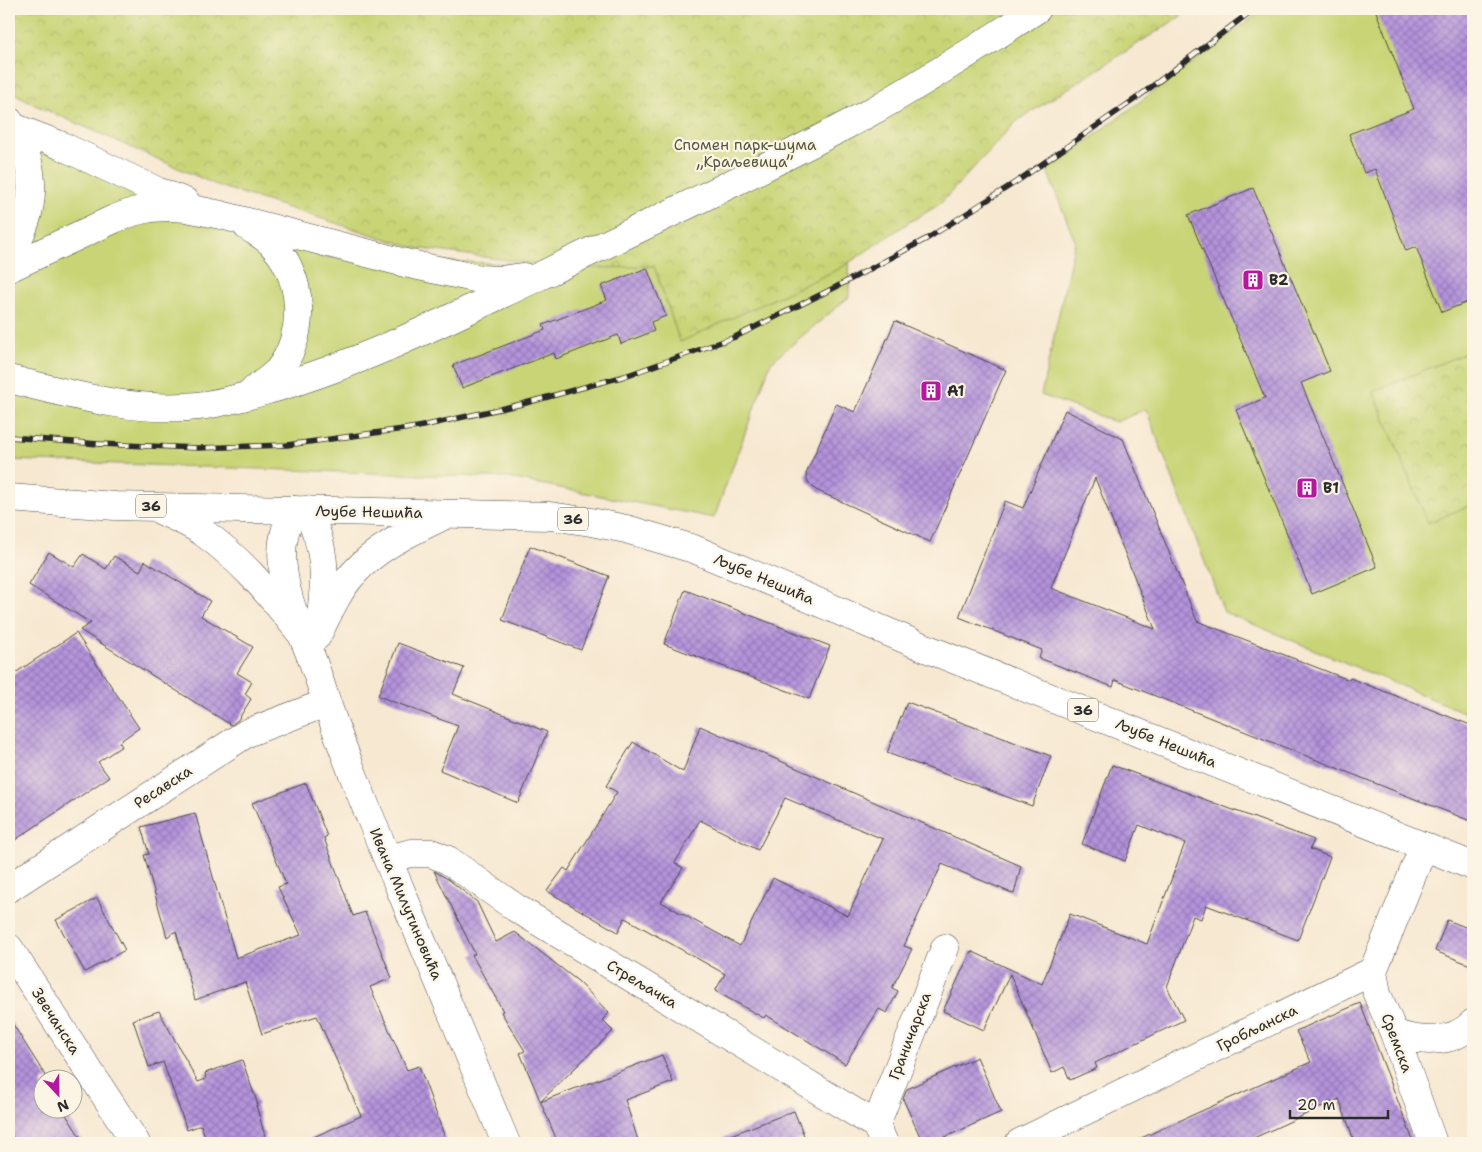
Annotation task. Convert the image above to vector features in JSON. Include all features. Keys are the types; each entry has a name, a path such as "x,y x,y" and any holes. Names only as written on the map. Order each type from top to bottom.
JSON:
{"street":[{"path":"9,379 76,396 138,406 199,406 244,396 312,377 471,308 715,192 869,112 972,52 1036,9"},
{"path":"11,124 157,191 221,215 258,233 270,242 286,264 294,281 299,313 296,332 286,359 278,371 267,381 244,396"},
{"path":"9,255 24,229 31,201 30,165 21,142 11,124"},
{"path":"9,268 96,226 132,212 150,208 169,207 187,208 221,215 405,263 479,279 501,280 541,275"},
{"name":"Љубе Нешића","path":"9,498 114,506 550,516 626,529 694,549 923,647 1473,866"},
{"path":"152,506 199,530 220,545 275,600 310,643 339,593 354,573 377,552 410,532 448,514"},
{"name":"Ивана Милутиновића","path":"310,643 325,587 324,557 320,538 314,523 300,510 286,528 281,551 290,604 310,643 326,703 356,784 506,1143"},
{"name":"Ресавска","path":"9,888 247,733 326,703"},
{"path":"1373,971 1424,846"},
{"name":"Стрељачка","path":"388,859 411,853 431,852 448,860 516,908 880,1134"},
{"name":"Звечанска","path":"9,948 136,1143"},
{"name":"Граничарска","path":"880,1134 945,948"},
{"name":"Сремска","path":"1373,971 1377,994 1394,1033 1433,1143"},
{"name":"Гробљанска","path":"1019,1143 1373,971"},
{"path":"1394,1033 1412,1038 1446,1039 1462,1032 1473,1022"}],"green space":[{"name":"Спомен парк-шума „Краљевица”","path":"9,9 1192,9 1017,121 939,205 911,221 841,268 680,342 654,266 577,269 414,248 219,186 35,105 9,90"},
{"path":"1264,9 1473,9 1473,716 1224,612 1146,409 1116,422 1041,395 1075,241 1047,171"},
{"path":"9,111 320,257 521,264 850,222 849,297 771,362 714,518 509,478 9,460"},
{"path":"1473,350 1473,504 1428,523 1373,391"}],"building":[{"path":"1375,9 1473,9 1473,300 1442,312 1416,247 1406,251 1375,169 1364,173 1349,134 1414,109"},
{"path":"1253,188 1330,371 1301,383 1377,567 1312,594 1236,410 1265,398 1188,215"},
{"path":"647,268 666,316 651,322 654,331 621,344 618,335 556,359 554,353 462,388 453,365 545,330 543,325 607,300 601,286"},
{"name":"A1","path":"895,321 1006,370 930,542 816,490 808,482 806,474 836,404 855,412"},
{"path":"1065,410 1123,439 1197,621 1473,726 1473,822 1115,680 1113,687 1039,658 1042,650 959,617 1005,501 1023,508","holes":["1095,478 1155,629 1051,588"]},
{"path":"530,546 609,576 581,650 502,620"},
{"path":"49,552 74,567 83,554 106,569 114,556 140,571 145,561 210,601 201,616 253,647 237,673 252,682 245,694 251,699 238,720 231,725 80,630 91,623 29,585"},
{"path":"685,590 830,646 809,699 664,644"},
{"path":"76,633 139,728 119,742 122,746 98,762 109,777 9,844 9,677"},
{"path":"398,643 464,668 453,694 547,732 518,803 440,770 458,726 378,696"},
{"path":"907,702 1051,756 1032,806 887,753"},
{"path":"700,726 1021,866 1014,894 942,864 904,946 912,949 892,988 898,991 887,1013 879,1009 845,1064 766,1015 764,1018 715,991 725,974 625,918 618,932 547,891 564,868 568,871 617,792 606,786 633,742 683,772","holes":["785,798 883,839 848,916 773,878 740,946 661,902 683,868 675,863 700,820 758,850"]},
{"path":"1112,765 1314,840 1310,849 1330,857 1298,940 1206,905 1201,919 1193,916 1167,987 1184,1020 1095,1063 1097,1068 1070,1080 1064,1067 1052,1073 1010,974 984,1030 943,1011 971,951 1042,984 1070,914 1147,944 1185,843 1139,825 1125,861 1082,844"},
{"path":"306,783 327,836 324,838 353,916 365,912 392,978 370,987 407,1070 419,1066 447,1143 300,1143 361,1116 317,1016 262,1034 245,982 195,1000 176,931 167,937 144,855 149,854 141,827 195,813 236,958 301,935 278,887 286,884 252,803"},
{"path":"434,871 448,879 477,902 496,942 515,932 579,982 609,1013 602,1020 613,1031 540,1102 520,1053 525,1051 501,1012 503,1011 472,955 475,954"},
{"path":"97,898 125,950 85,972 56,920"},
{"path":"1447,920 1473,930 1473,966 1435,951"},
{"path":"1360,1003 1414,1143 1355,1143 1339,1099 1243,1143 1130,1143 1311,1062 1296,1031"},
{"path":"159,1011 198,1082 206,1079 205,1073 242,1060 258,1105 256,1105 267,1143 207,1143 201,1125 187,1130 163,1062 149,1067 133,1020"},
{"path":"9,1018 42,1070 32,1070 32,1120 69,1120 84,1143 17,1143 9,1131"},
{"path":"662,1055 673,1082 625,1100 639,1143 558,1143 541,1102"},
{"path":"977,1057 1001,1112 932,1143 923,1143 903,1099 907,1089"},
{"path":"794,1111 805,1138 790,1143 716,1143 715,1141"}],"railway":[{"path":"9,437 99,444 198,448 287,445 418,427 522,404 625,376 735,337 836,287 928,238 1019,180 1138,97 1254,9"}],"place":[{"name":"B2","path":"1253,280"},
{"name":"A1","path":"931,391"},
{"name":"B1","path":"1307,488"}]}
